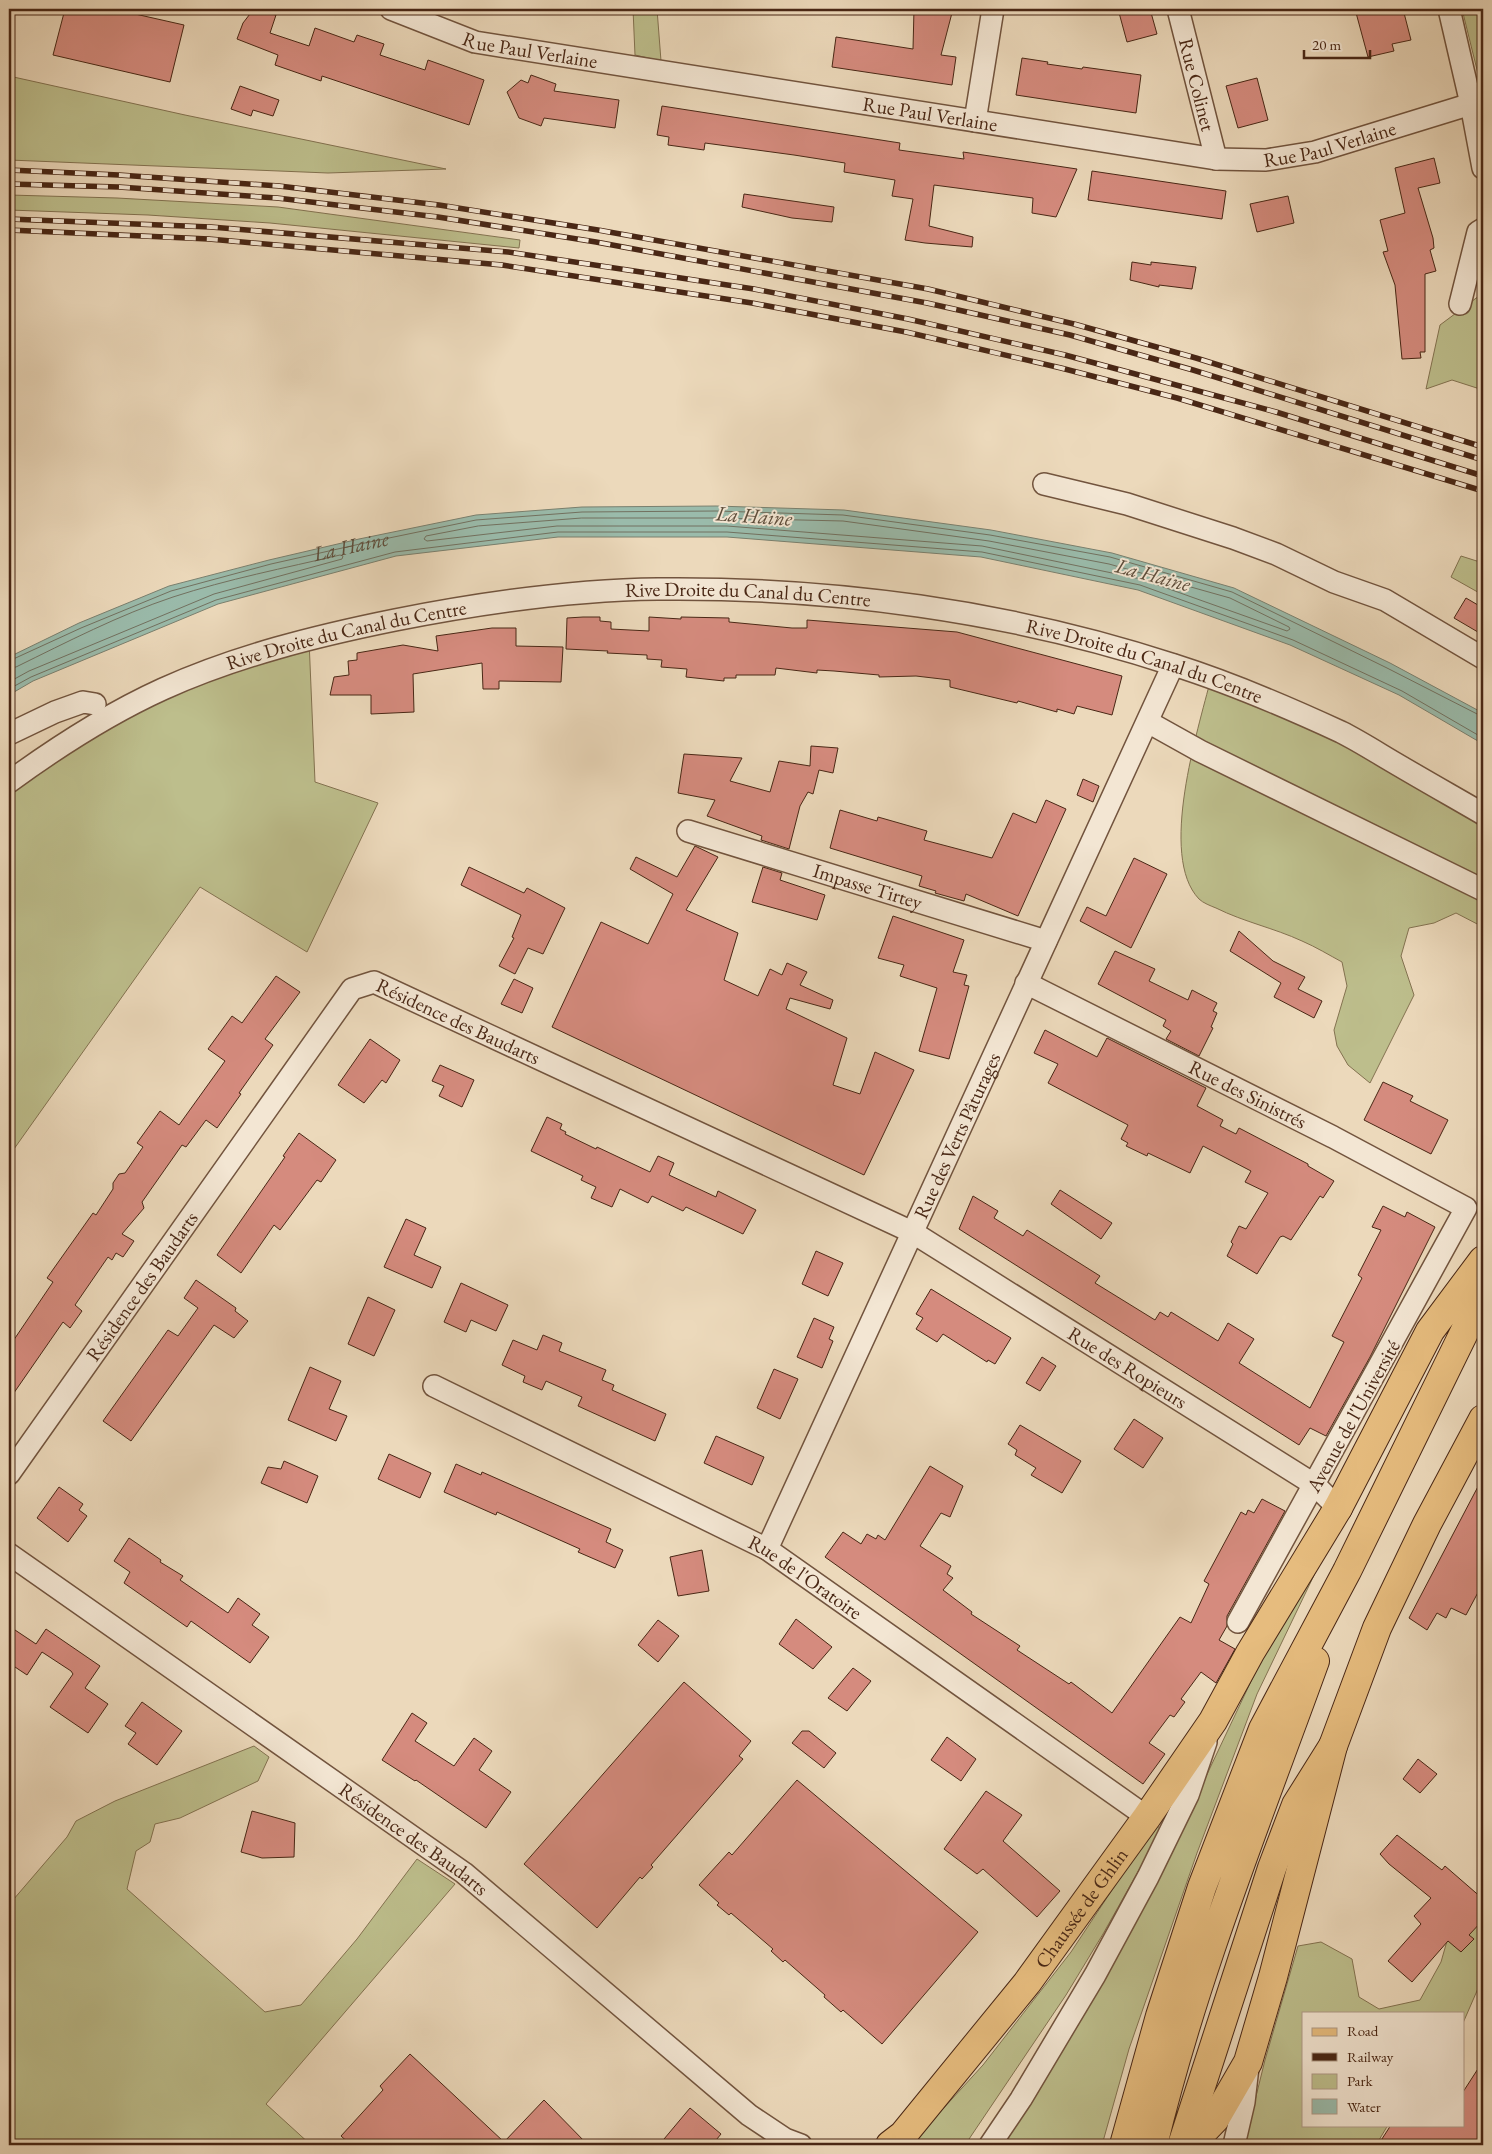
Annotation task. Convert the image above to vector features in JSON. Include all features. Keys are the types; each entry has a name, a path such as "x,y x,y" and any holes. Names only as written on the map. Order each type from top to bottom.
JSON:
{"main road":[{"name":"Chaussée de Ghlin","path":"890,2145 903,2136 1027,1984 1147,1817 1213,1721 1250,1653 1338,1508 1430,1331 1483,1260"},
{"path":"1126,2137 1160,2016 1202,1887 1262,1729 1347,1571 1483,1294"},
{"path":"1190,2145 1215,2119 1248,2062 1333,1746 1377,1628 1427,1524 1483,1419"},
{"path":"1154,2145 1162,2110 1229,1895 1347,1571"},
{"path":"1182,2145 1272,1868 1296,1805 1333,1746"}],"street":[{"name":"Rue Paul Verlaine","path":"391,9 475,42 1216,159 1266,160 1315,152 1471,104"},
{"path":"975,121 993,9"},
{"name":"Rue Colinet","path":"1178,9 1216,159"},
{"path":"1449,9 1471,104 1483,168"},
{"path":"1460,304 1478,260 1478,232 1483,229"},
{"path":"1044,484 1127,504 1276,554 1334,582 1385,600 1483,658"},
{"name":"Rive Droite du Canal du Centre","path":"9,782 66,742 161,690 212,669 258,654 361,627 440,611 524,599 602,591 657,589 734,590 814,595 1011,620 1091,640 1211,678 1343,733 1483,814"},
{"name":"Rue des Verts Pâturages","path":"767,1549 1174,665"},
{"path":"9,734 55,712 83,702 95,704"},
{"path":"1148,722 1200,751 1483,890"},
{"name":"Impasse Tirtey","path":"688,831 1046,942"},
{"name":"Résidence des Baudarts","path":"9,1474 352,989 374,982 912,1232"},
{"name":"Rue des Sinistrés","path":"1026,983 1333,1137 1466,1208"},
{"name":"Avenue de l'Université","path":"1238,1622 1466,1208"},
{"name":"Rue des Ropieurs","path":"912,1232 1315,1485 1338,1508"},
{"name":"Rue de l'Oratoire","path":"434,1386 767,1549 1147,1817"},
{"name":"Résidence des Baudarts","path":"9,1554 464,1873 749,2115 786,2139 801,2145"},
{"path":"990,2145 1021,2099 1095,1975 1148,1876 1188,1795 1213,1721"},
{"path":"1234,2145 1244,2102 1248,2062"}],"green space":[{"path":"633,9 657,9 661,61 635,55"},
{"path":"1462,9 1483,9 1483,94"},
{"path":"9,76 185,115 446,169 328,173 9,160"},
{"path":"9,195 117,198 278,207 520,240 519,248 270,223 148,215 9,210"},
{"path":"1483,293 1483,390 1452,380 1426,389 1440,325"},
{"path":"1461,556 1483,563 1483,595 1451,577"},
{"path":"309,640 315,782 378,803 307,952 200,887 9,1156 9,782 104,720"},
{"path":"1211,678 1483,814 1483,927 1456,913 1434,923 1409,928 1401,956 1414,995 1370,1083 1348,1065 1337,1046 1334,1030 1347,986 1342,962 1291,936 1237,917 1205,903 1199,899 1187,879 1182,854 1181,824 1191,759"},
{"path":"1330,1542 1257,1694 1197,1853 1129,2049 1102,2145 1003,2145 1147,1901 1281,1618"},
{"path":"254,1746 269,1757 258,1781 180,1818 155,1824 150,1842 136,1851 127,1889 265,2012 301,2005 357,1939 417,1859 455,1884 266,2104 311,2145 9,2145 9,1900 13,1900 67,1837 76,1821 115,1801"},
{"path":"1155,1825 1162,1829 1103,1934 1066,1995 965,2145 910,2145 983,2065 1071,1952"},
{"path":"1476,1920 1483,1925 1483,1977 1464,2021 1464,2012 1302,2012 1302,2126 1387,2126 1376,2145 1244,2145 1265,2060 1298,1946 1321,1942 1352,1959 1359,1997 1379,2009 1420,2000 1441,1962 1447,1941"}],"water":[{"name":"La Haine","path":"716,506 844,510 991,530 1112,553 1234,588 1390,663 1483,713 1483,744 1399,695 1290,645 1138,590 981,557 727,537 558,537 396,556 218,604 33,681 9,695 9,657 79,623 169,586 359,539 476,515 582,507"}],"building":[{"path":"65,9 113,9 184,25 170,82 53,55"},
{"path":"914,9 953,9 941,55 956,57 952,85 832,67 836,37 913,49"},
{"path":"1118,9 1150,9 1157,34 1127,42"},
{"path":"1355,9 1403,9 1411,40 1392,44 1394,51 1368,57"},
{"path":"253,10 276,15 270,33 309,46 315,28 354,42 357,35 384,44 380,55 425,70 428,60 484,80 469,125 322,76 321,81 275,65 278,55 237,39 243,23"},
{"path":"1022,58 1082,69 1083,67 1141,75 1136,113 1016,95"},
{"path":"531,75 556,84 554,91 619,100 615,128 544,118 541,126 519,118 507,92 521,80 528,83"},
{"path":"1257,78 1268,120 1238,128 1226,86"},
{"path":"240,86 279,100 273,116 253,110 251,116 231,109"},
{"path":"662,106 900,143 899,150 964,159 963,152 1077,169 1056,217 1032,213 1033,198 934,185 929,226 973,237 972,247 905,240 913,199 892,196 895,180 844,172 845,163 794,155 705,143 704,150 668,145 669,137 657,135"},
{"path":"1434,158 1440,183 1418,188 1433,238 1434,248 1430,250 1436,271 1425,274 1425,352 1420,352 1421,358 1402,359 1395,285 1383,252 1388,251 1380,220 1405,213 1395,168"},
{"path":"1092,171 1226,191 1222,219 1088,200"},
{"path":"744,194 834,207 832,222 792,218 742,207"},
{"path":"1288,196 1294,223 1257,232 1250,204"},
{"path":"1132,262 1151,265 1151,262 1196,267 1192,289 1159,285 1159,287 1130,280"},
{"path":"1466,598 1483,608 1483,635 1454,618"},
{"path":"600,617 600,621 611,622 611,629 649,631 649,617 681,619 681,617 729,618 729,622 792,628 807,628 807,620 957,632 1122,676 1112,715 1077,706 1074,714 1057,709 1057,712 1018,701 1017,703 950,687 950,680 916,676 879,677 879,675 834,671 817,670 817,673 776,668 775,675 736,675 736,678 724,678 724,681 686,677 687,669 661,667 662,660 647,659 647,655 566,649 567,618"},
{"path":"492,628 516,628 516,646 563,647 561,682 499,681 499,689 483,689 482,663 413,674 414,712 371,714 371,695 330,695 334,677 349,675 348,661 357,660 357,653 403,645 438,651 436,636"},
{"path":"811,746 838,748 833,773 819,770 813,794 808,792 800,806 789,849 761,840 762,836 707,816 715,800 678,793 684,754 742,758 730,781 770,792 779,761 810,766"},
{"path":"1083,779 1099,786 1093,802 1077,795"},
{"path":"1046,800 1066,809 1018,916 966,894 964,901 935,893 936,891 919,886 922,876 830,848 840,810 877,821 878,817 927,831 924,840 992,858 1013,813 1036,823"},
{"path":"695,846 718,857 686,910 738,933 724,980 758,996 770,969 782,975 787,963 807,972 800,985 833,1000 830,1009 790,998 786,1009 847,1038 833,1085 860,1094 875,1052 914,1070 864,1175 552,1027 601,922 648,944 673,894 630,869 636,857 677,877"},
{"path":"1134,858 1167,874 1131,948 1080,921 1087,907 1106,916"},
{"path":"469,867 524,893 527,888 565,908 543,954 528,948 515,974 499,966 514,938 512,937 521,915 461,885"},
{"path":"763,867 782,873 780,880 825,895 817,920 752,902"},
{"path":"893,916 964,940 953,972 967,975 964,985 969,986 949,1059 919,1051 937,988 900,976 904,965 878,958"},
{"path":"1239,931 1273,961 1305,977 1298,989 1322,1001 1314,1018 1274,997 1281,983 1230,951"},
{"path":"1115,951 1155,969 1149,981 1188,1000 1192,990 1217,1003 1213,1011 1217,1013 1211,1027 1213,1028 1199,1056 1166,1039 1171,1031 1163,1026 1166,1020 1098,984"},
{"path":"276,976 300,992 265,1039 273,1045 217,1128 206,1120 186,1147 182,1145 142,1202 144,1208 122,1234 134,1241 123,1257 116,1253 112,1260 108,1257 75,1305 82,1311 70,1328 63,1322 9,1400 9,1347 53,1282 47,1278 93,1213 96,1215 113,1189 113,1183 119,1174 125,1173 143,1147 137,1143 160,1111 179,1125 225,1061 208,1049 232,1016 242,1023"},
{"path":"514,979 533,988 522,1013 501,1004"},
{"path":"1045,1030 1097,1057 1107,1038 1206,1088 1197,1106 1223,1120 1220,1126 1236,1134 1239,1128 1308,1164 1308,1166 1334,1181 1323,1198 1320,1196 1291,1240 1283,1236 1280,1237 1257,1274 1227,1256 1239,1226 1246,1229 1268,1193 1245,1182 1251,1171 1203,1146 1190,1173 1148,1153 1147,1156 1126,1146 1128,1143 1121,1139 1128,1125 1048,1083 1058,1064 1034,1053"},
{"path":"370,1039 400,1060 386,1083 382,1080 364,1103 338,1085"},
{"path":"440,1065 474,1080 462,1107 439,1096 444,1086 432,1081"},
{"path":"1383,1082 1413,1096 1410,1101 1448,1120 1431,1154 1364,1120"},
{"path":"547,1117 562,1124 560,1129 566,1132 565,1134 650,1172 658,1156 674,1163 669,1175 716,1197 718,1191 756,1210 743,1234 686,1207 683,1211 652,1196 648,1203 620,1189 612,1207 591,1198 596,1187 581,1180 583,1176 531,1151"},
{"path":"299,1133 336,1160 321,1182 317,1180 280,1230 274,1225 241,1273 217,1255 285,1157 283,1156"},
{"path":"1060,1190 1112,1223 1101,1239 1051,1204"},
{"path":"973,1196 998,1211 994,1218 1023,1236 1027,1230 1100,1276 1095,1283 1155,1320 1160,1312 1168,1317 1171,1312 1218,1341 1228,1323 1254,1339 1239,1363 1310,1408 1344,1342 1332,1336 1362,1278 1358,1275 1381,1230 1372,1227 1383,1206 1405,1217 1407,1212 1435,1227 1370,1357 1326,1436 1310,1428 1299,1445 959,1229"},
{"path":"406,1219 426,1228 414,1255 441,1267 432,1288 384,1267"},
{"path":"816,1251 843,1263 828,1296 802,1284"},
{"path":"196,1280 236,1308 235,1311 248,1321 234,1338 214,1325 131,1441 103,1421 168,1330 178,1336 198,1308 184,1298"},
{"path":"461,1283 508,1305 496,1331 471,1320 466,1332 444,1322"},
{"path":"931,1289 1011,1338 995,1364 988,1360 987,1362 943,1334 937,1342 916,1329 923,1318 916,1314"},
{"path":"368,1297 395,1310 374,1356 348,1344"},
{"path":"814,1318 834,1327 829,1339 833,1341 822,1368 797,1357"},
{"path":"543,1335 562,1343 559,1351 606,1370 602,1380 614,1385 612,1390 666,1414 655,1441 578,1406 582,1397 546,1381 542,1390 523,1382 525,1376 502,1365 513,1340 537,1350"},
{"path":"1042,1357 1056,1366 1040,1391 1026,1383"},
{"path":"310,1367 341,1381 329,1409 347,1416 336,1441 288,1420"},
{"path":"774,1369 798,1379 780,1419 757,1408"},
{"path":"1134,1419 1163,1438 1143,1468 1114,1449"},
{"path":"1020,1425 1081,1461 1062,1493 1031,1475 1036,1468 1015,1455 1017,1450 1008,1444"},
{"path":"716,1436 764,1457 752,1485 704,1463"},
{"path":"389,1454 431,1473 420,1498 378,1479"},
{"path":"284,1461 318,1476 307,1503 261,1483 268,1467 281,1469"},
{"path":"456,1464 481,1475 482,1472 611,1529 606,1542 623,1550 615,1568 578,1552 580,1549 497,1512 496,1515 444,1492"},
{"path":"930,1466 963,1486 950,1517 941,1513 920,1546 951,1566 947,1574 953,1578 943,1590 972,1612 971,1614 1020,1646 1017,1650 1069,1684 1071,1682 1112,1713 1180,1617 1191,1623 1209,1584 1204,1581 1241,1512 1246,1515 1248,1510 1254,1513 1262,1499 1285,1511 1227,1616 1227,1626 1219,1640 1235,1649 1216,1683 1201,1672 1181,1699 1185,1702 1174,1717 1170,1715 1149,1743 1165,1754 1143,1784 825,1557 843,1532 861,1544 867,1534 876,1539 878,1535 885,1540"},
{"path":"1483,1477 1483,1583 1466,1615 1451,1608 1446,1618 1437,1613 1427,1630 1409,1618"},
{"path":"59,1487 83,1504 79,1510 87,1516 68,1542 37,1518"},
{"path":"129,1538 161,1560 160,1562 183,1576 180,1580 228,1613 238,1598 260,1614 252,1625 269,1637 250,1663 191,1621 187,1627 124,1583 130,1572 114,1561"},
{"path":"702,1550 709,1591 678,1596 670,1557"},
{"path":"796,1619 832,1647 813,1669 779,1644"},
{"path":"658,1620 679,1636 658,1662 638,1645"},
{"path":"9,1626 36,1644 46,1629 100,1666 85,1688 108,1704 88,1733 50,1707 73,1674 71,1671 42,1652 27,1675 9,1663"},
{"path":"853,1668 871,1681 847,1711 828,1698"},
{"path":"684,1682 751,1741 739,1756 743,1759 651,1865 653,1867 642,1879 640,1877 597,1928 524,1864"},
{"path":"142,1702 182,1731 157,1765 128,1744 136,1733 125,1726"},
{"path":"412,1713 427,1723 415,1741 454,1766 474,1738 492,1751 479,1770 511,1792 486,1828 416,1780 382,1760"},
{"path":"802,1731 809,1731 836,1753 824,1768 792,1743"},
{"path":"947,1737 976,1759 961,1781 931,1760"},
{"path":"1418,1759 1437,1774 1420,1793 1403,1779"},
{"path":"797,1780 978,1932 882,2044 843,2010 841,2012 824,1997 825,1995 785,1960 783,1962 771,1951 773,1949 731,1913 729,1915 717,1905 719,1903 699,1885 729,1852 732,1855"},
{"path":"986,1791 1022,1815 1003,1841 1060,1891 1037,1917 983,1869 977,1874 944,1849"},
{"path":"252,1811 295,1823 294,1857 262,1858 241,1852"},
{"path":"1397,1835 1442,1870 1445,1866 1483,1899 1483,1920 1469,1935 1474,1939 1461,1952 1448,1941 1412,1982 1388,1961 1421,1924 1414,1916 1431,1898 1389,1864 1380,1854"},
{"path":"410,2054 504,2142 544,2100 588,2145 351,2145 341,2136 383,2090 380,2086"},
{"path":"1483,2061 1483,2139 1479,2145 1378,2145 1390,2126 1464,2126 1464,2090"},
{"path":"690,2108 721,2134 712,2145 659,2145"}],"railway":[{"path":"9,170 119,175 279,186 439,205 598,230 928,289 1074,324 1196,358 1483,447"},
{"path":"9,184 119,187 277,198 438,217 596,242 927,303 1070,335 1193,370 1483,460"},
{"path":"9,219 211,227 508,252 754,289 908,319 1065,355 1276,412 1483,476"},
{"path":"9,230 209,239 502,265 752,303 906,332 1061,368 1177,398 1483,491"}]}
